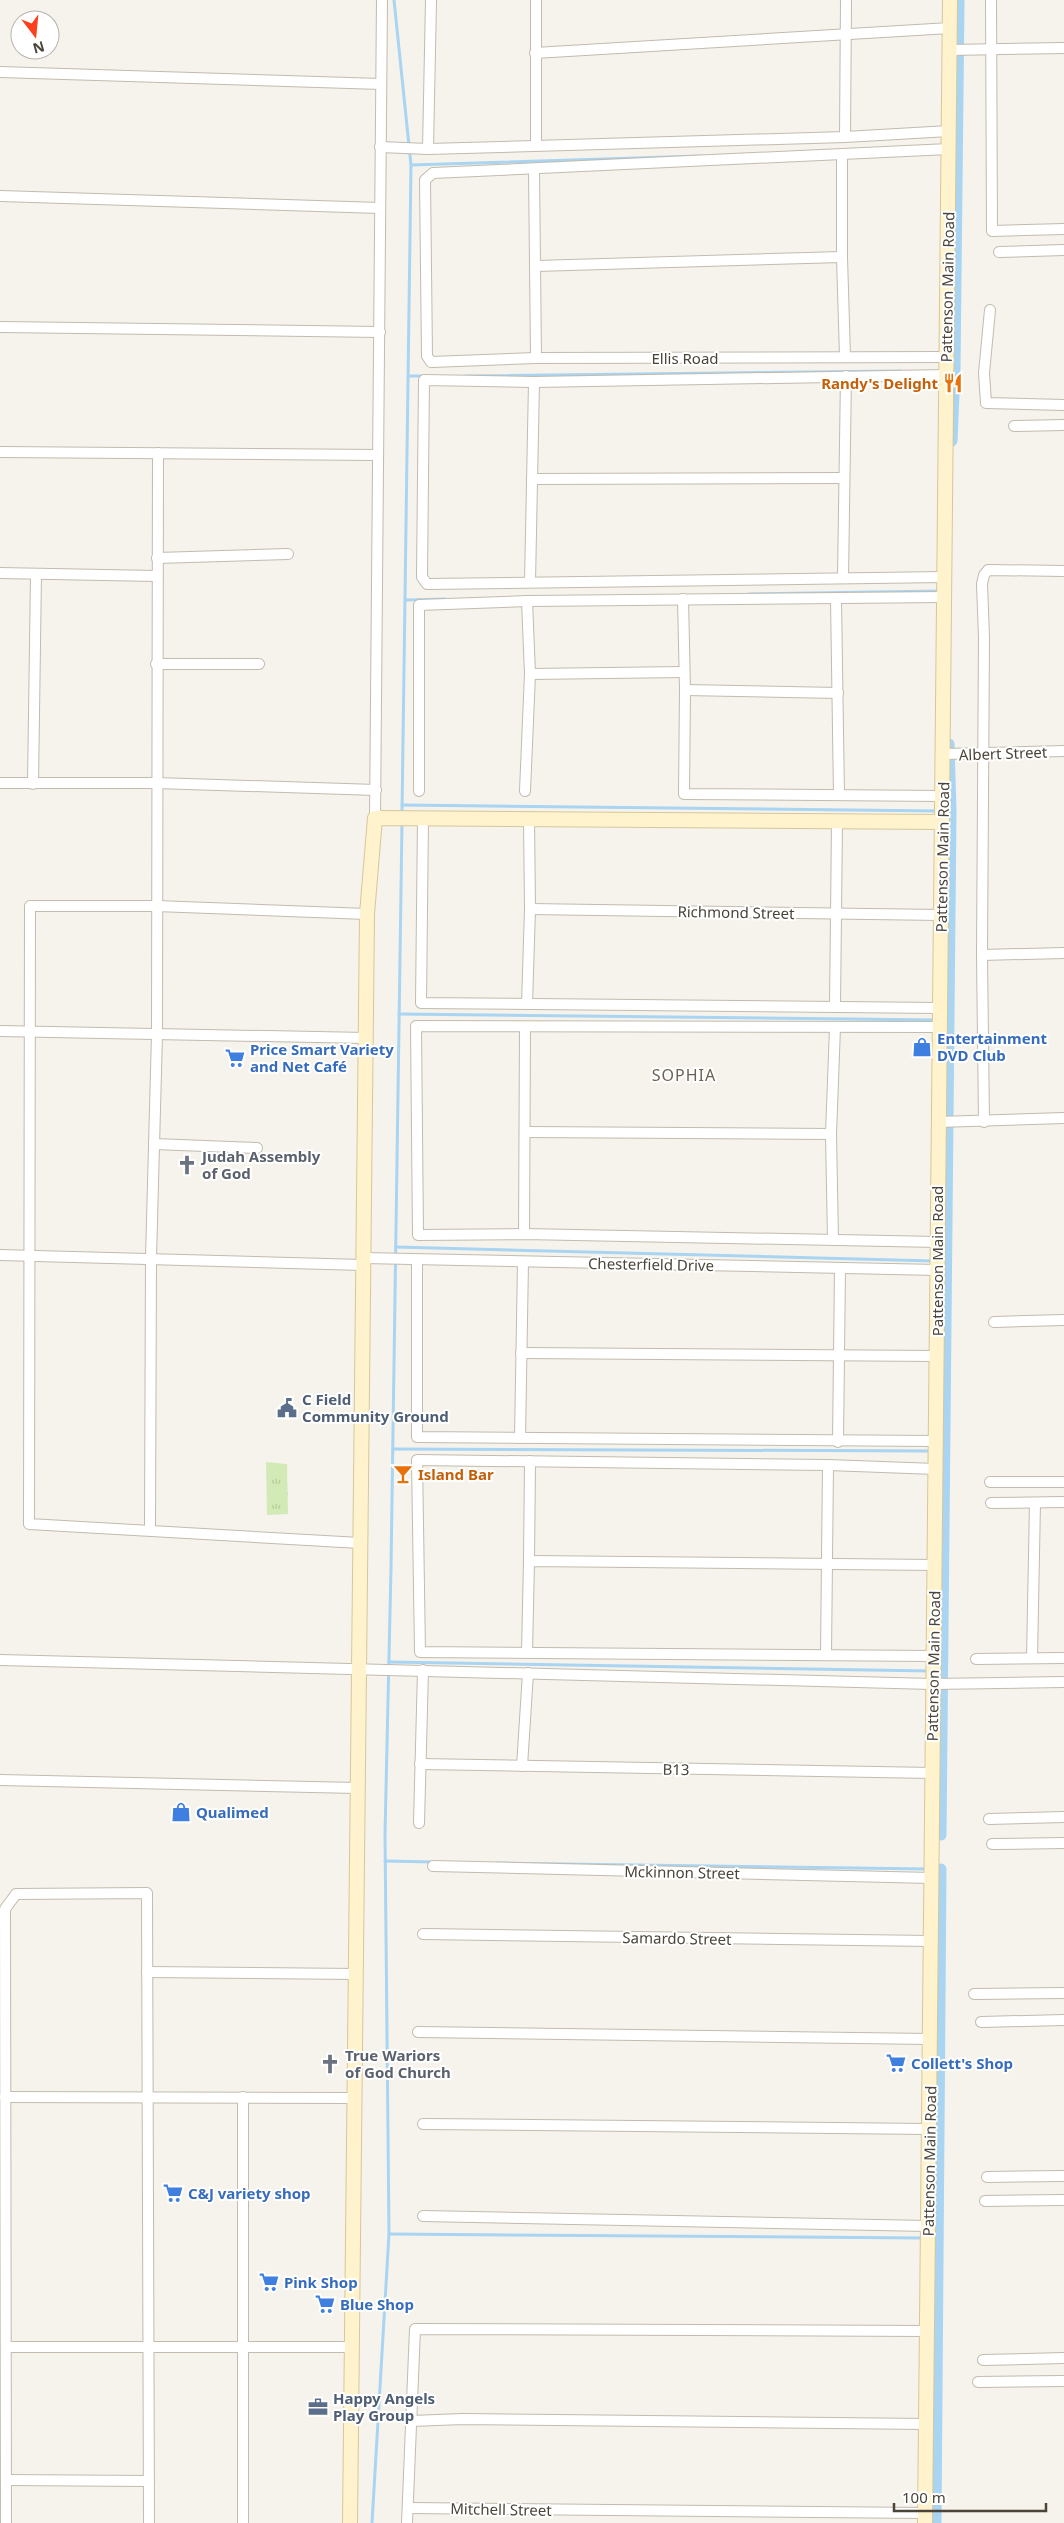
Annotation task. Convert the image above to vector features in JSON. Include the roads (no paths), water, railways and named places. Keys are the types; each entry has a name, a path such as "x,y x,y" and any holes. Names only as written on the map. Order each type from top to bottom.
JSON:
{"street":[{"path":"350,2523 367,914 376,790 380,208 383,147 381,84 382,0"},
{"path":"423,149 430,0"},
{"path":"536,0 536,146"},
{"path":"845,137 846,0"},
{"name":"Pattenson Main Road","path":"925,2518 938,1242 942,1122 940,1008 942,796 945,754 944,588 949,130 952,50 950,0"},
{"path":"991,0 989,50 992,231 1064,229"},
{"path":"536,53 950,28"},
{"path":"952,50 1064,48"},
{"path":"0,72 381,84"},
{"path":"383,147 423,149 845,137 949,130"},
{"path":"536,358 534,170 949,149"},
{"path":"842,155 842,257 845,357"},
{"name":"Ellis Road","path":"534,170 433,173 424,180 427,356 431,362 536,358 947,357"},
{"path":"0,196 380,208"},
{"path":"999,252 1064,250"},
{"path":"536,266 842,257"},
{"path":"990,310 984,365 986,403 1064,405"},
{"path":"0,327 380,332"},
{"path":"944,588 843,578 427,584 422,576 424,380 534,382 946,375"},
{"path":"843,578 846,376"},
{"path":"530,582 534,382"},
{"path":"1014,426 1064,424"},
{"path":"0,452 378,455"},
{"path":"150,1530 151,1258 156,1034 156,576 158,453"},
{"path":"532,479 844,478"},
{"path":"157,558 288,554"},
{"path":"984,1122 982,584 984,575 988,570 1064,571"},
{"path":"0,573 156,576"},
{"path":"33,784 36,574"},
{"path":"419,791 419,605 527,601 836,599 944,588"},
{"path":"683,599 685,690 684,794 942,796"},
{"path":"836,599 839,795"},
{"path":"525,791 530,674 527,601"},
{"path":"156,664 259,664"},
{"path":"530,674 684,672"},
{"path":"685,690 838,693"},
{"name":"Albert Street","path":"945,754 1064,751"},
{"path":"0,783 156,783 376,790"},
{"path":"421,817 421,1003 940,1008"},
{"path":"375,818 942,822"},
{"path":"527,1004 530,909 529,819"},
{"path":"835,1006 837,822"},
{"path":"360,1543 30,1524 30,906 156,906 367,914"},
{"name":"Richmond Street","path":"530,909 941,915"},
{"path":"982,954 1064,953"},
{"name":"Chesterfield Drive","path":"525,1027 416,1026 418,1234 524,1234 938,1242"},
{"path":"524,1234 526,1132 525,1027 940,1027"},
{"path":"833,1240 832,1134 835,1027"},
{"path":"0,1031 366,1038"},
{"path":"942,1122 1064,1118"},
{"path":"526,1132 832,1134"},
{"path":"154,1144 257,1148"},
{"name":"Chesterfield Drive","path":"0,1255 363,1262 417,1260 938,1270"},
{"path":"417,1260 417,1437 936,1444"},
{"path":"520,1438 523,1262"},
{"path":"838,1442 840,1268"},
{"path":"994,1322 1064,1320"},
{"path":"521,1353 937,1356"},
{"path":"934,1659 826,1655 420,1652 417,1460 936,1467"},
{"path":"527,1652 530,1461"},
{"path":"826,1655 828,1465"},
{"path":"990,1482 1064,1482"},
{"path":"991,1503 1064,1502"},
{"path":"1032,1658 1035,1503"},
{"path":"529,1561 935,1565"},
{"path":"976,1659 1064,1658"},
{"path":"0,1660 933,1682 947,1684 1064,1682"},
{"path":"419,1823 423,1670"},
{"path":"522,1766 528,1673"},
{"name":"B13","path":"420,1764 933,1773"},
{"path":"0,1780 357,1788"},
{"path":"989,1819 1064,1818"},
{"path":"992,1844 1064,1843"},
{"name":"Mckinnon Street","path":"433,1866 932,1878"},
{"path":"6,2523 4,1913 6,1906 16,1894 147,1893 149,2523"},
{"name":"Samardo Street","path":"423,1934 931,1941"},
{"path":"147,1972 356,1974"},
{"path":"974,1994 1064,1993"},
{"path":"981,2022 1064,2020"},
{"path":"418,2032 930,2039"},
{"path":"6,2097 355,2098"},
{"path":"243,2097 243,2523"},
{"path":"423,2124 929,2129"},
{"path":"987,2177 1064,2176"},
{"path":"985,2201 1064,2200"},
{"path":"423,2216 928,2226"},
{"path":"407,2523 414,2329 927,2331"},
{"path":"6,2348 352,2347"},
{"path":"984,2360 1064,2358"},
{"path":"978,2382 1064,2381"},
{"path":"411,2421 463,2419 926,2424"},
{"path":"6,2480 149,2481"},
{"name":"Mitchell Street","path":"408,2508 925,2518"}],"waterway":[{"path":"394,0 411,165 402,813"},
{"path":"952,441 955,370 959,0"},
{"path":"411,165 700,156"},
{"path":"465,376 901,371"},
{"path":"409,376 423,376"},
{"path":"749,594 940,591"},
{"path":"406,600 445,599"},
{"path":"941,1835 951,811 949,744"},
{"path":"402,805 939,811"},
{"path":"372,2523 389,2234 385,1834 391,1568 402,822"},
{"path":"399,1014 936,1020"},
{"path":"396,1247 933,1261"},
{"path":"393,1449 932,1451"},
{"path":"389,1662 931,1671"},
{"path":"385,1861 433,1862"},
{"path":"497,1863 928,1869"},
{"path":"936,2523 941,1869"},
{"path":"389,2234 923,2238"}],"place":[{"name":"Randy's Delight","path":"953,383"},
{"name":"Entertainment DVD Club","path":"922,1047"},
{"name":"Price Smart Variety and Net Café","path":"235,1058"},
{"name":"Judah Assembly of God","path":"187,1165"},
{"name":"C Field Community Ground","path":"287,1408"},
{"name":"Island Bar","path":"403,1474"},
{"name":"Qualimed","path":"181,1812"},
{"name":"Collett's Shop","path":"896,2063"},
{"name":"True Wariors of God Church","path":"330,2064"},
{"name":"C&J variety shop","path":"173,2193"},
{"name":"Pink Shop","path":"269,2282"},
{"name":"Blue Shop","path":"325,2304"},
{"name":"Happy Angels Play Group","path":"318,2407"}],"district":[{"name":"SOPHIA","path":"684,1075"}]}
